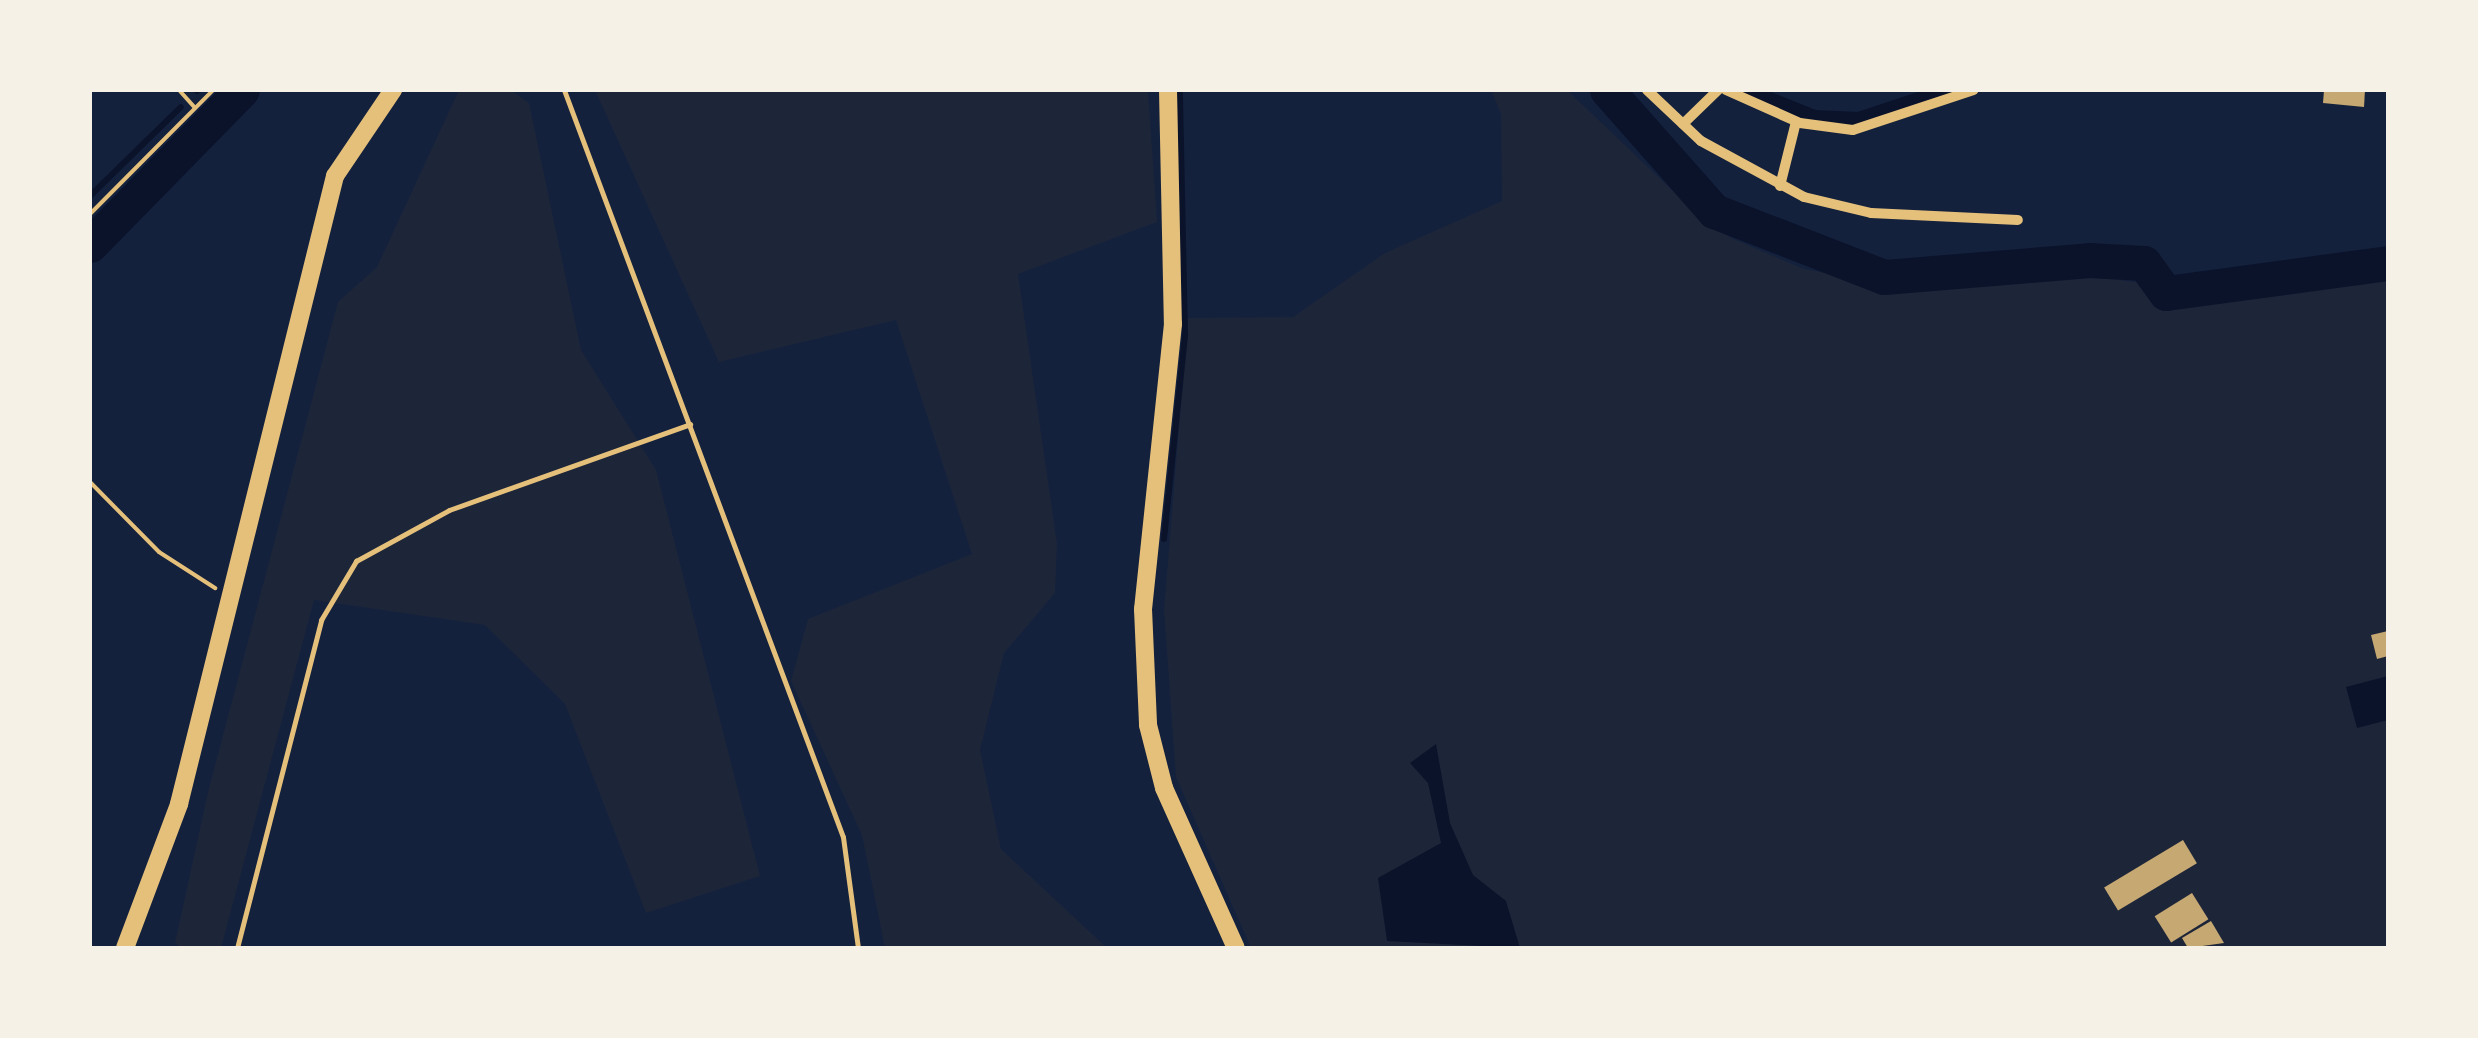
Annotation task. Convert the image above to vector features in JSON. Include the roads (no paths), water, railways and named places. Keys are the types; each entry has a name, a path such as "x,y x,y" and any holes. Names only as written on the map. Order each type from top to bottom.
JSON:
{"main road":[{"path":"125,948 174,822 335,176 392,90"},
{"path":"1168,90 1173,324 1143,609 1148,725 1164,788 1236,948"}],"street":[{"path":"1647,90 1683,124 1780,186 1871,213 2018,220"},
{"path":"1683,124 1718,90"},
{"path":"1726,90 1796,122 1876,128 1974,90"},
{"path":"1780,186 1796,122"}],"lane":[{"path":"564,90 843,837 858,948"},
{"path":"238,948 321,620 356,561 449,510 690,424"}],"waterway":[{"path":"90,245 242,90"},
{"path":"1164,539 1185,335 1180,90"},
{"path":"1607,90 1714,211 1884,277 2089,260 2144,263 2166,293 2388,263"},
{"path":"1740,90 1814,120 1859,122 1955,90"},
{"path":"90,196 181,107"}]}
